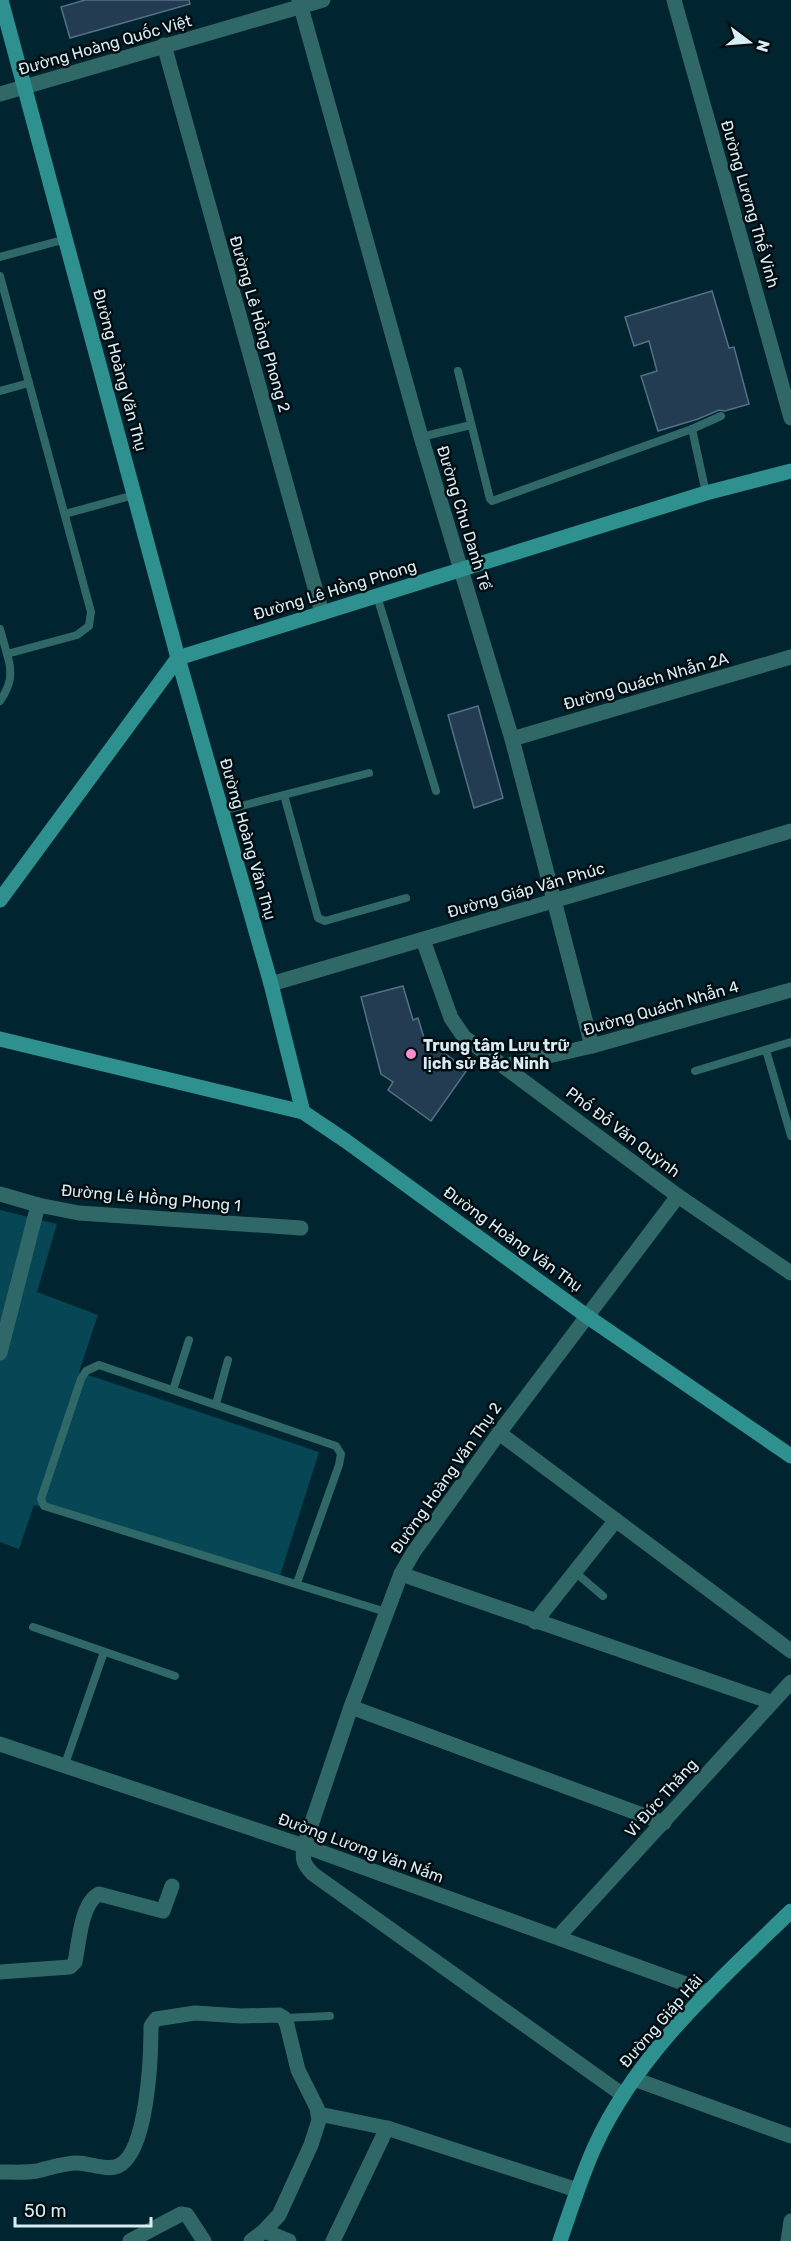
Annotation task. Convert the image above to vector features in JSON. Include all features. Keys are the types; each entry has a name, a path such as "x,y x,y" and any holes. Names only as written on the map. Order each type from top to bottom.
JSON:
{"street":[{"name":"Đường Hoàng Văn Thụ","path":"1,0 4,29 25,87 178,658 271,984 303,1112 588,1317 791,1456"},
{"name":"Đường Hoàng Quốc Việt","path":"0,94 300,3 323,0"},
{"name":"Đường Lương Thế Vinh","path":"674,0 791,418"},
{"name":"Đường Chu Danh Tể","path":"300,3 421,437 512,738 592,1046"},
{"name":"Đường Lê Hồng Phong 2","path":"164,45 322,613"},
{"name":"Đường Lê Hồng Phong","path":"178,658 706,493 791,471"},
{"name":"Đường Quách Nhẫn 2A","path":"512,738 791,657"},
{"path":"0,900 178,658"},
{"name":"Đường Giáp Văn Phúc","path":"271,984 791,831"},
{"name":"Phố Đỗ Văn Quỳnh","path":"423,940 441,995 458,1030 464,1037 678,1196 791,1273"},
{"name":"Đường Quách Nhẫn 4","path":"505,1066 592,1046 791,990"},
{"path":"0,1039 303,1112"},
{"name":"Đường Lê Hồng Phong 1","path":"0,1194 38,1205 79,1213 301,1228"},
{"name":"Đường Hoàng Văn Thụ 2","path":"304,1846 351,1707 400,1574 499,1433 678,1196"},
{"path":"0,1353 38,1205"},
{"path":"499,1433 791,1651"},
{"path":"534,1622 616,1520"},
{"path":"400,1574 771,1702"},
{"name":"Vi Đức Thăng","path":"558,1937 791,1682"},
{"path":"351,1707 664,1822"},
{"name":"Đường Lương Văn Nắm","path":"0,1744 304,1846 708,1992"},
{"path":"304,1846 302,1858 305,1866 313,1874 623,2095"},
{"path":"0,1972 70,1967 75,1962 86,1907 92,1898 99,1894 163,1911 166,1908 172,1886"},
{"name":"Đường Giáp Hải","path":"560,2241 595,2145 634,2079 664,2040 708,1992 791,1911"},
{"path":"0,2172 33,2171 72,2163 102,2167 118,2166 123,2162 141,2129 146,2101 151,2026 156,2019 195,2013 241,2016 279,2015 284,2018 298,2070 319,2120 311,2145 279,2215 251,2241"},
{"path":"634,2079 791,2136"},
{"path":"318,2114 387,2128 578,2190"},
{"path":"333,2241 387,2128"},
{"path":"130,2241 181,2214 187,2215 204,2241"},
{"path":"788,2241 791,2221"},
{"path":"264,2231 289,2241"}],"lane":[{"path":"0,257 66,239"},
{"path":"0,276 91,612 89,626 77,635 7,654"},
{"path":"458,371 492,501 692,429 721,416"},
{"path":"0,391 29,383"},
{"path":"421,437 471,424"},
{"path":"692,429 706,493"},
{"path":"65,514 134,495"},
{"path":"377,596 436,791"},
{"path":"0,629 11,667 11,679 0,701"},
{"path":"222,810 369,773"},
{"path":"284,795 318,918 325,921 406,898"},
{"path":"694,1071 791,1042"},
{"path":"765,1050 791,1136"},
{"path":"173,1390 189,1340"},
{"path":"216,1404 228,1360"},
{"path":"297,1583 339,1465 340,1454 336,1446 99,1365 86,1371 81,1379 41,1499 44,1506 386,1612"},
{"path":"575,1572 603,1596"},
{"path":"33,1627 175,1676"},
{"path":"64,1767 104,1652"},
{"path":"284,2018 330,2016"}],"shaded area":[{"path":"0,1210 57,1224 37,1292 98,1315 79,1372 319,1452 279,1579 34,1505 19,1549 0,1542"}],"building":[{"path":"85,0 189,0 190,4 70,38 61,7"},
{"path":"712,291 729,348 734,347 749,404 725,411 719,410 658,431 641,376 657,371 649,341 634,346 625,317"},
{"path":"478,706 503,798 474,808 448,715"},
{"name":"Trung tâm Lưu trữ lịch sử Bắc Ninh","path":"403,986 413,1020 418,1018 424,1038 467,1070 431,1121 388,1090 393,1082 381,1074 361,997"}],"place":[{"name":"Trung tâm Lưu trữ lịch sử Bắc Ninh","path":"411,1054"}]}
